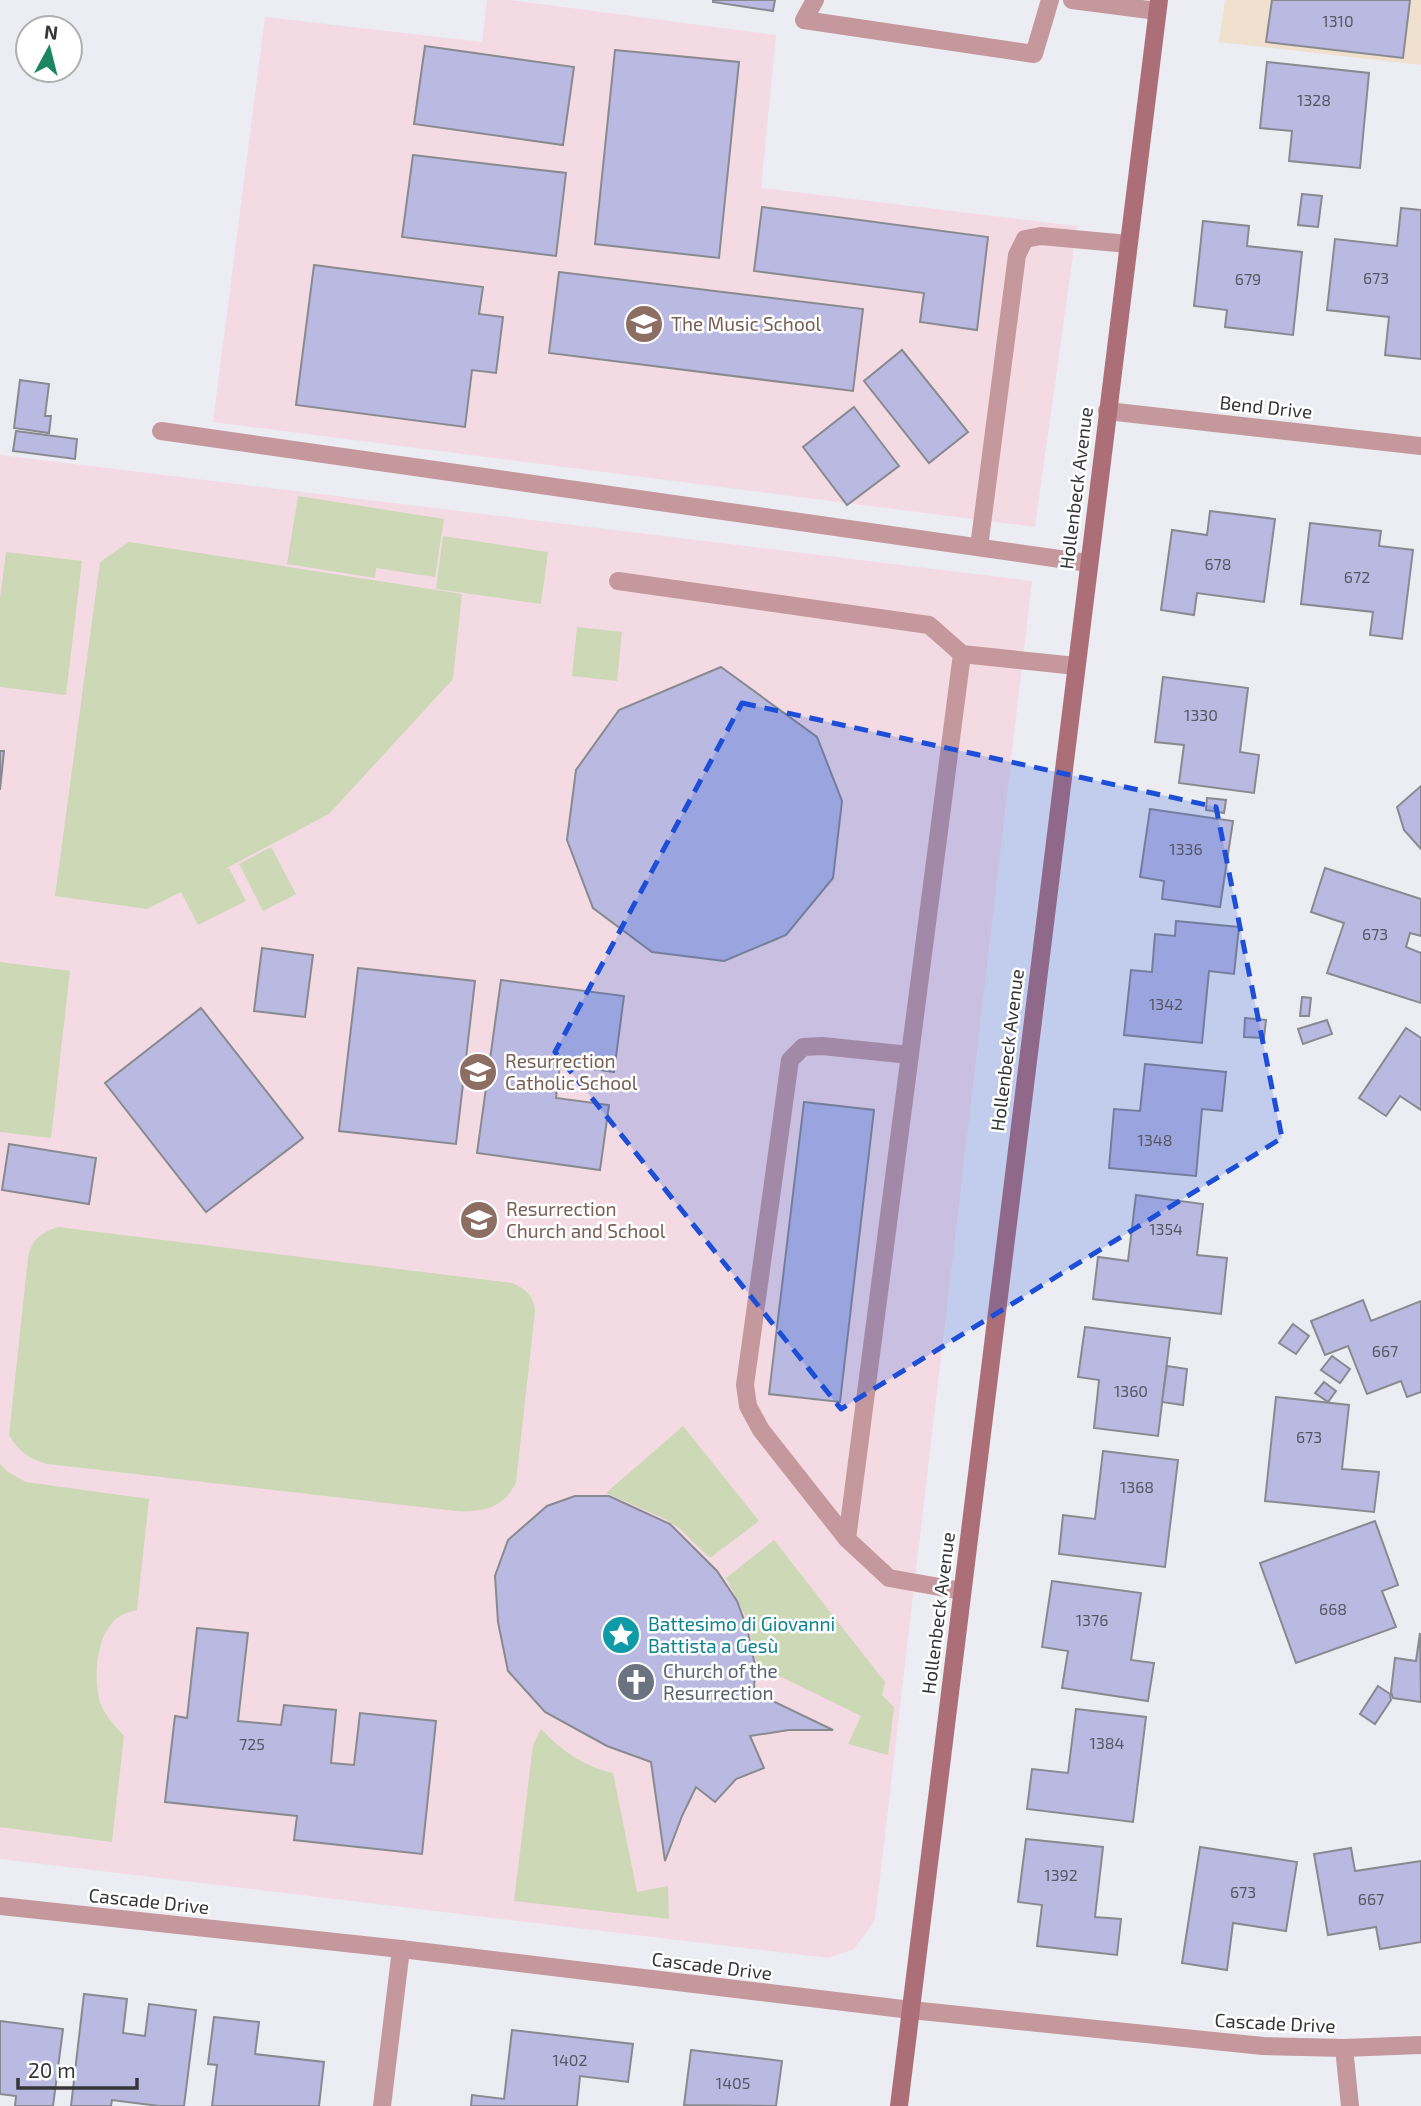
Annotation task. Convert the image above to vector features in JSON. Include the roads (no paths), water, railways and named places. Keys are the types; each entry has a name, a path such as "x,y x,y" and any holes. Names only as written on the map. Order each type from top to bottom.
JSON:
{"street":[{"path":"815,0 804,20 1034,54 1050,0"},
{"path":"1072,0 1158,5"},
{"name":"Hollenbeck Avenue","path":"899,2106 1158,5"},
{"path":"979,547 1017,255 1025,239 1041,236 1128,244"},
{"name":"Bend Drive","path":"1107,411 1421,446"},
{"path":"161,431 1088,563"},
{"path":"618,581 929,625 961,654 1076,666"},
{"path":"846,1539 961,654"},
{"path":"910,1055 822,1046 803,1047 790,1059 745,1385 748,1406 761,1430 846,1539 889,1578 962,1591"},
{"name":"Cascade Drive","path":"0,1906 401,1949 911,2010 1263,2046 1344,2048 1421,2045"},
{"path":"382,2106 401,1949"},
{"path":"1344,2048 1350,2106"}],"place":[{"name":"The Music School","path":"644,324"},
{"name":"Resurrection Catholic School","path":"478,1072"},
{"name":"Resurrection Church and School","path":"479,1220"},
{"name":"Battesimo di Giovanni Battista a Gesù","path":"621,1635"},
{"name":"Church of the Resurrection","path":"636,1682"}]}
